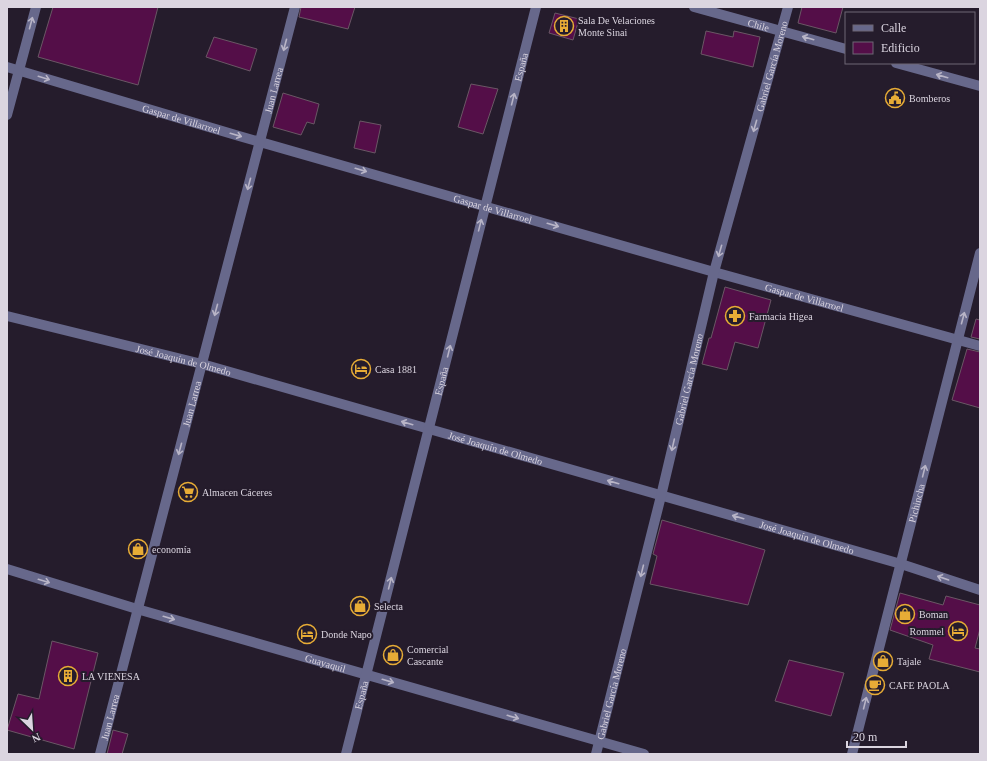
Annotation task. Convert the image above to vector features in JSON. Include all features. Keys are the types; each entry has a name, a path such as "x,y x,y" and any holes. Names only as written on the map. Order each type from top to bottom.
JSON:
{"street":[{"path":"7,115 36,7"},
{"name":"Juan Larrea","path":"100,754 295,7"},
{"name":"España","path":"346,754 536,7"},
{"name":"Chile","path":"694,7 845,49"},
{"name":"Gabriel García Moreno","path":"596,754 661,496 714,272 788,7"},
{"path":"900,64 980,86"},
{"name":"Gaspar de Villarroel","path":"7,67 260,142 714,272 980,346"},
{"name":"Pichincha","path":"852,754 980,253"},
{"name":"José Joaquín de Olmedo","path":"7,316 202,364 901,564 980,590"},
{"name":"Guayaquil","path":"7,569 137,609 644,754"}],"building":[{"path":"53,7 158,7 138,85 38,57"},
{"path":"301,7 355,7 348,29 299,17"},
{"path":"802,7 843,7 836,33 798,23"},
{"name":"Sala De Velaciones Monte Sinai","path":"555,13 579,19 573,40 549,33"},
{"path":"706,31 733,37 734,31 760,37 753,67 701,54"},
{"path":"214,37 257,49 250,71 206,57"},
{"path":"471,84 498,89 483,134 458,127"},
{"path":"283,93 319,104 314,124 307,122 301,135 273,127"},
{"path":"360,121 381,125 375,153 354,148"},
{"path":"725,287 771,300 758,348 735,342 727,370 702,364"},
{"path":"976,319 980,320 980,339 971,337"},
{"path":"967,349 980,352 980,408 952,400"},
{"path":"662,520 765,550 748,605 650,584 657,556 653,554"},
{"path":"900,593 943,605 946,596 980,605 980,629 975,648 980,649 980,672 929,659 933,645 890,630"},
{"path":"52,641 98,653 74,749 7,730 18,694 39,699"},
{"path":"789,660 844,673 831,716 775,701"},
{"path":"113,730 128,734 122,754 107,754"}],"place":[{"name":"Sala De Velaciones Monte Sinai","path":"564,26"},
{"name":"Bomberos","path":"895,98"},
{"name":"Farmacia Higea","path":"735,316"},
{"name":"Casa 1881","path":"361,369"},
{"name":"Almacen Cáceres","path":"188,492"},
{"name":"economía","path":"138,549"},
{"name":"Selecta","path":"360,606"},
{"name":"Boman","path":"905,614"},
{"name":"Rommel","path":"958,631"},
{"name":"Donde Napo","path":"307,634"},
{"name":"Comercial Cascante","path":"393,655"},
{"name":"Tajale","path":"883,661"},
{"name":"LA VIENESA","path":"68,676"},
{"name":"CAFE PAOLA","path":"875,685"}]}
